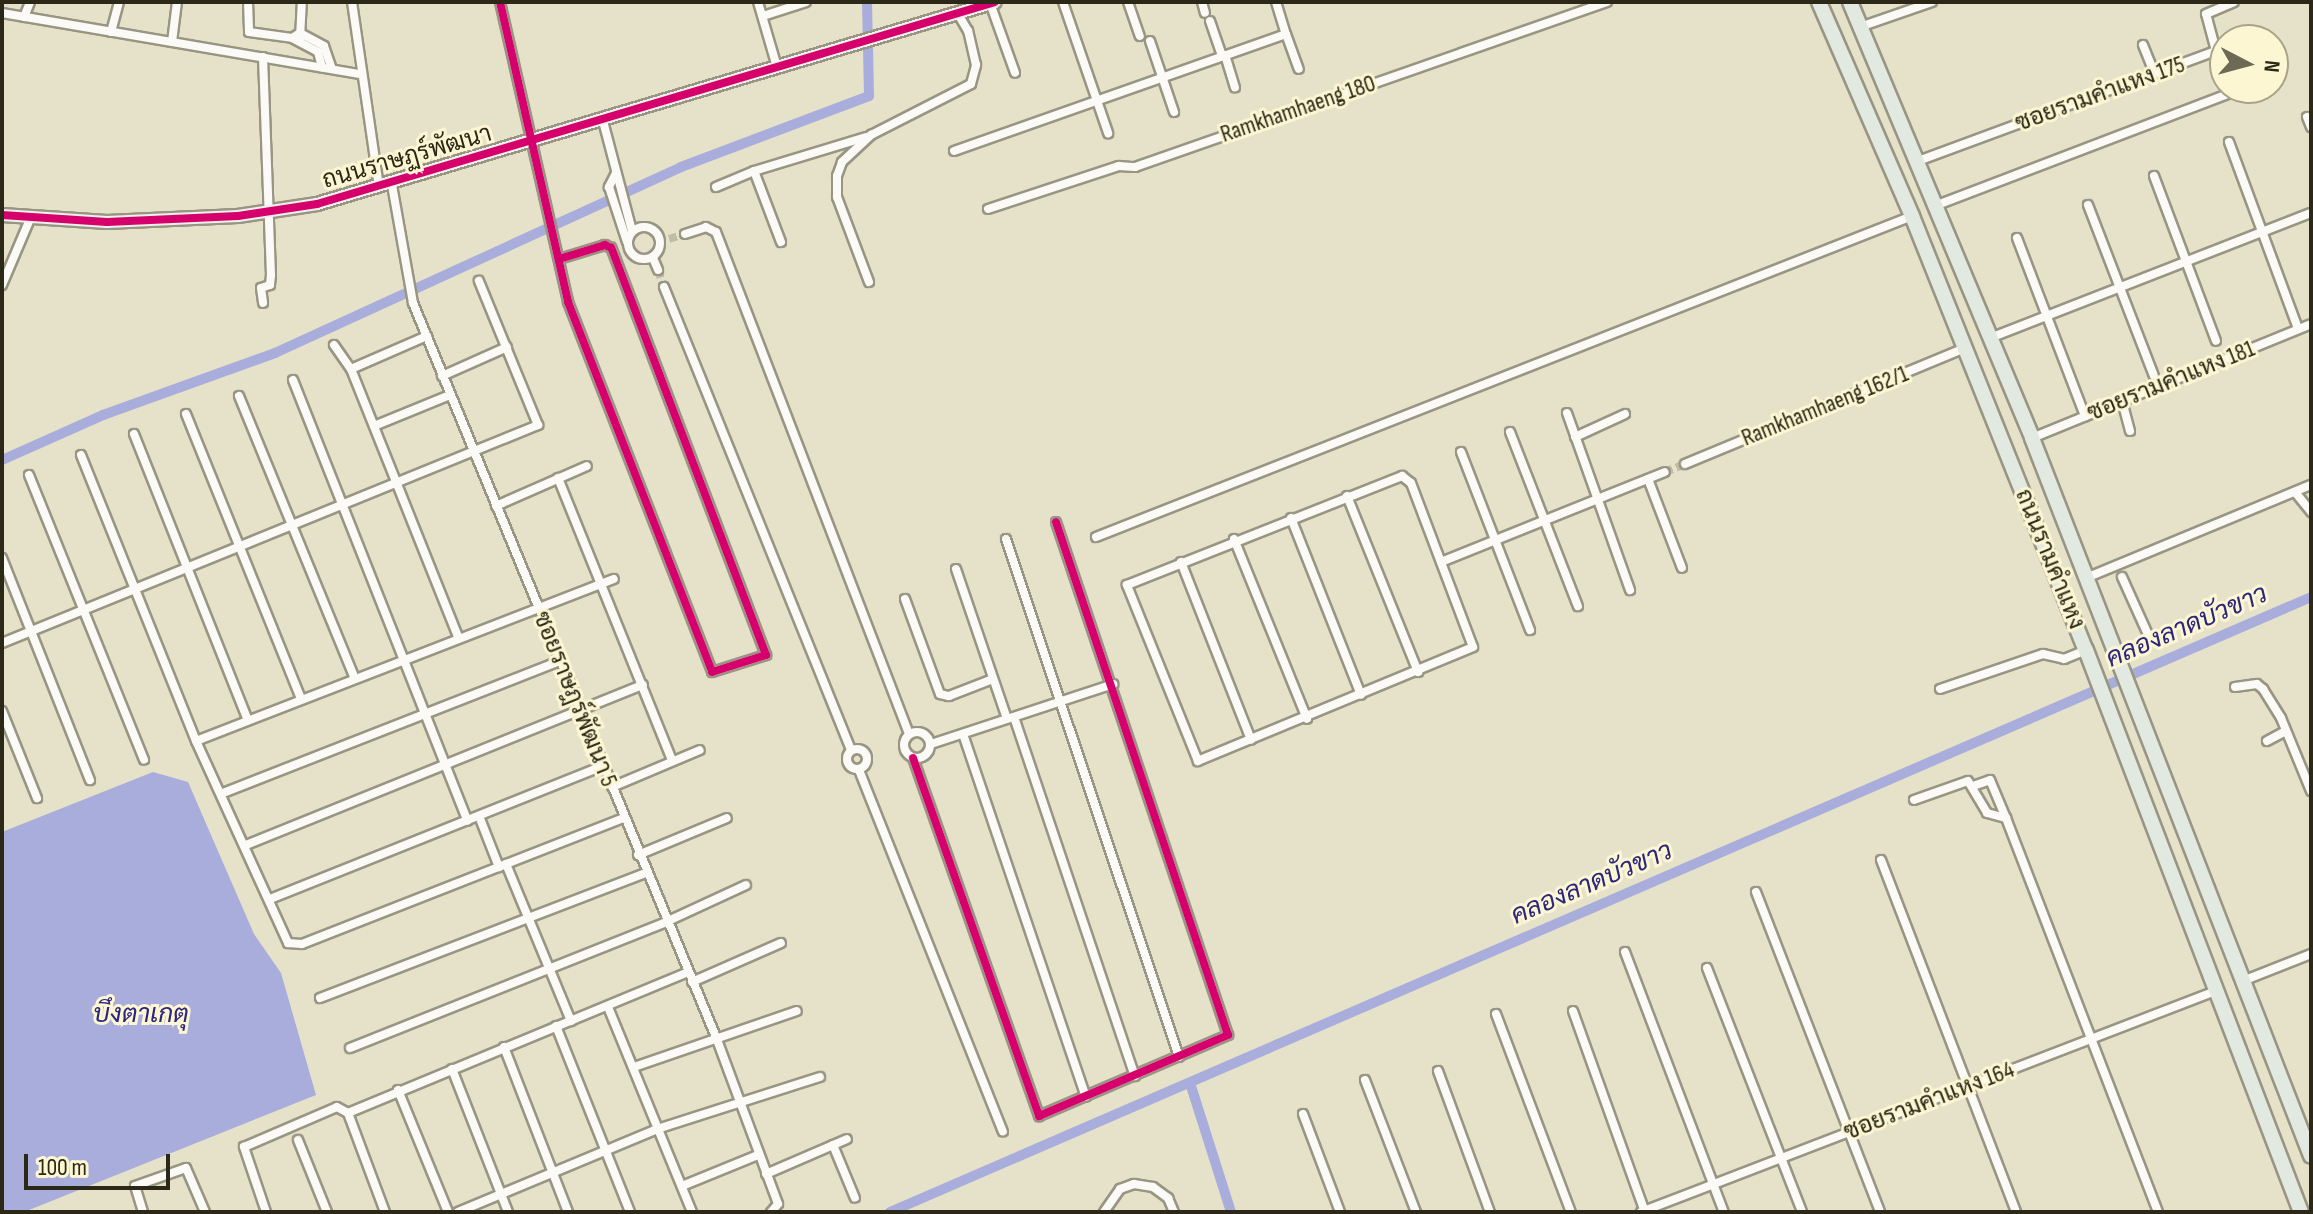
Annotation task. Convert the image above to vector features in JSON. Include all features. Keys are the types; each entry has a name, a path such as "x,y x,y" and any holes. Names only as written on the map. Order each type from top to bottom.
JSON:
{"main road":[{"name":"ถนนรามคำแหง","path":"1819,2 1968,354 2113,719 2301,1212"},
{"name":"ถนนรามคำแหง","path":"1850,2 2032,438 2311,1156"},
{"path":"1956,326 1975,325 1980,313"},
{"path":"1968,354 1993,344"}],"street":[{"path":"24,17 30,2"},
{"path":"111,32 119,2"},
{"path":"172,42 177,2"},
{"path":"248,2 249,32 297,38 324,46 327,68"},
{"path":"297,38 302,2"},
{"name":"ซอยราษฎร์พัฒนา 5","path":"352,2 360,74 413,303 645,873 716,1037 766,1174 775,1210"},
{"path":"500,2 568,302 712,672 766,655 611,248 559,259"},
{"path":"758,2 777,67"},
{"path":"763,16 806,2"},
{"path":"1063,2 1108,133"},
{"path":"1128,2 1140,36"},
{"path":"1202,2 1235,88"},
{"path":"1276,2 1299,69"},
{"name":"Ramkhamhaeng 180","path":"988,209 1119,166 1135,167 1607,2"},
{"path":"1860,27 1932,2"},
{"name":"ซอยรามคำแหง 175","path":"2210,24 2206,14 2234,2"},
{"path":"992,3 1015,73"},
{"name":"ถนนราษฏร์พัฒนา","path":"2,215 107,222 269,212 386,186 992,3"},
{"path":"2,13 360,74"},
{"path":"716,187 754,171 871,135 971,84 976,65 968,31 958,14"},
{"path":"954,151 1162,75 1286,34"},
{"path":"1150,41 1174,112"},
{"path":"2143,45 2155,74"},
{"name":"ซอยรามคำแหง 175","path":"1918,161 2209,54"},
{"path":"263,57 271,281 261,288 263,303"},
{"path":"1937,205 2209,101"},
{"path":"2307,117 2311,127"},
{"path":"603,121 632,231 627,242"},
{"path":"869,282 837,197 837,176 842,162 871,135"},
{"path":"2229,142 2298,329"},
{"path":"754,171 781,242"},
{"path":"617,176 609,187 630,254 641,260 653,258 665,240 655,230 643,226 632,231"},
{"path":"2154,176 2216,341"},
{"path":"2088,205 2154,376"},
{"path":"1993,344 2120,287 2311,213"},
{"path":"1096,537 1912,216"},
{"path":"2,285 30,219"},
{"path":"685,234 706,227 716,232 909,734 904,749 913,758 1039,1116 1179,1057 1228,1032 1056,522"},
{"path":"2017,238 2085,416"},
{"path":"653,258 658,270"},
{"path":"2,643 188,566 397,486 539,424 479,281"},
{"path":"664,287 851,749 847,763 859,770 1003,1131"},
{"name":"ซอยรามคำแหง 181","path":"2032,438 2311,324"},
{"path":"351,369 427,336"},
{"path":"334,345 351,369 458,636"},
{"path":"442,376 507,347"},
{"name":"Ramkhamhaeng 162/1","path":"1685,464 1968,354"},
{"path":"293,380 346,506 468,821"},
{"path":"374,426 450,395"},
{"path":"239,396 354,677"},
{"path":"2122,401 2130,431"},
{"path":"1567,413 1630,590"},
{"path":"186,414 301,699"},
{"path":"1575,437 1625,414"},
{"path":"1510,432 1578,606"},
{"path":"134,434 248,720"},
{"path":"1461,452 1530,630"},
{"path":"81,455 196,741 223,793 283,935 297,946 623,818"},
{"path":"496,506 587,466"},
{"path":"1441,562 1665,472"},
{"path":"29,475 144,760"},
{"path":"558,478 671,758"},
{"path":"1409,478 1473,647 1307,719 1198,761 1127,585 1234,539 1347,496 1409,478"},
{"path":"1648,479 1682,568"},
{"path":"2086,578 2311,485"},
{"path":"2295,492 2311,512"},
{"path":"1347,496 1418,672"},
{"path":"1291,518 1361,695"},
{"path":"1006,539 1063,701 1179,1057"},
{"path":"1234,539 1307,719"},
{"path":"2,558 90,780"},
{"path":"1181,562 1251,740"},
{"path":"956,569 1135,1076"},
{"path":"2122,577 2150,639"},
{"path":"196,741 458,636 614,579"},
{"path":"905,599 940,694 949,696 993,679"},
{"path":"1940,689 2043,654 2064,659 2088,657"},
{"path":"223,793 559,661"},
{"path":"913,758 922,758 931,744 1113,684"},
{"path":"2235,687 2257,684 2263,689 2286,731 2311,791"},
{"path":"246,845 581,713 643,685"},
{"path":"2,711 37,798"},
{"path":"2267,741 2286,731"},
{"path":"909,734 923,733 931,744"},
{"path":"963,734 1086,1097"},
{"path":"851,749 858,748 868,758 859,770"},
{"path":"612,787 671,758 700,750"},
{"path":"270,899 603,766"},
{"path":"1914,800 1962,780 1973,786 1987,813 2006,818"},
{"path":"1973,786 1990,780 2158,1212"},
{"path":"479,816 529,918 571,1021"},
{"path":"638,855 727,818"},
{"path":"1881,860 2016,1212"},
{"path":"320,998 645,873"},
{"path":"350,1048 666,922 746,885"},
{"path":"1756,892 1880,1212"},
{"path":"692,982 781,943"},
{"path":"1625,952 1724,1212"},
{"path":"2245,980 2311,954"},
{"path":"1707,968 1802,1212"},
{"path":"266,1212 244,1147 330,1108 348,1113 688,972"},
{"name":"ซอยรามคำแหง 164","path":"1644,1212 2218,990"},
{"path":"608,1007 692,1212"},
{"path":"634,1067 797,1011"},
{"path":"1573,1011 1644,1212"},
{"path":"1496,1014 1571,1212"},
{"path":"556,1026 630,1212"},
{"path":"504,1047 568,1212"},
{"path":"452,1069 508,1212"},
{"path":"1438,1071 1490,1212"},
{"path":"458,1212 657,1129 820,1077"},
{"path":"1365,1080 1416,1212"},
{"path":"398,1090 448,1212"},
{"path":"348,1113 385,1212"},
{"path":"1303,1114 1340,1212"},
{"path":"766,1174 847,1139"},
{"path":"298,1140 327,1212"},
{"path":"833,1145 855,1198"},
{"path":"682,1186 758,1155"},
{"path":"143,1212 135,1186 186,1168 205,1212"},
{"path":"1104,1212 1120,1189 1134,1184 1153,1187 1168,1198 1174,1212"}],"water":[{"name":"บึงตาเกตุ","path":"153,772 188,782 254,934 281,973 316,1095 24,1212 2,1212 2,832"}],"waterway":[{"path":"2,460 103,415 275,353 681,167 869,96 867,2"},
{"name":"คลองลาดบัวขาว","path":"890,1212 2311,597"},
{"path":"1191,1086 1231,1212"}],"tunnel":[{"path":"669,239 685,234"},
{"path":"658,270 664,287"},
{"path":"1665,472 1685,464"}],"cycle path":[{"path":"500,2 568,302 712,672 766,655 611,248 605,245 559,259"},
{"path":"2,215 107,222 238,216 317,204 995,2"},
{"path":"913,758 1039,1116 1228,1035 1056,522"}]}
